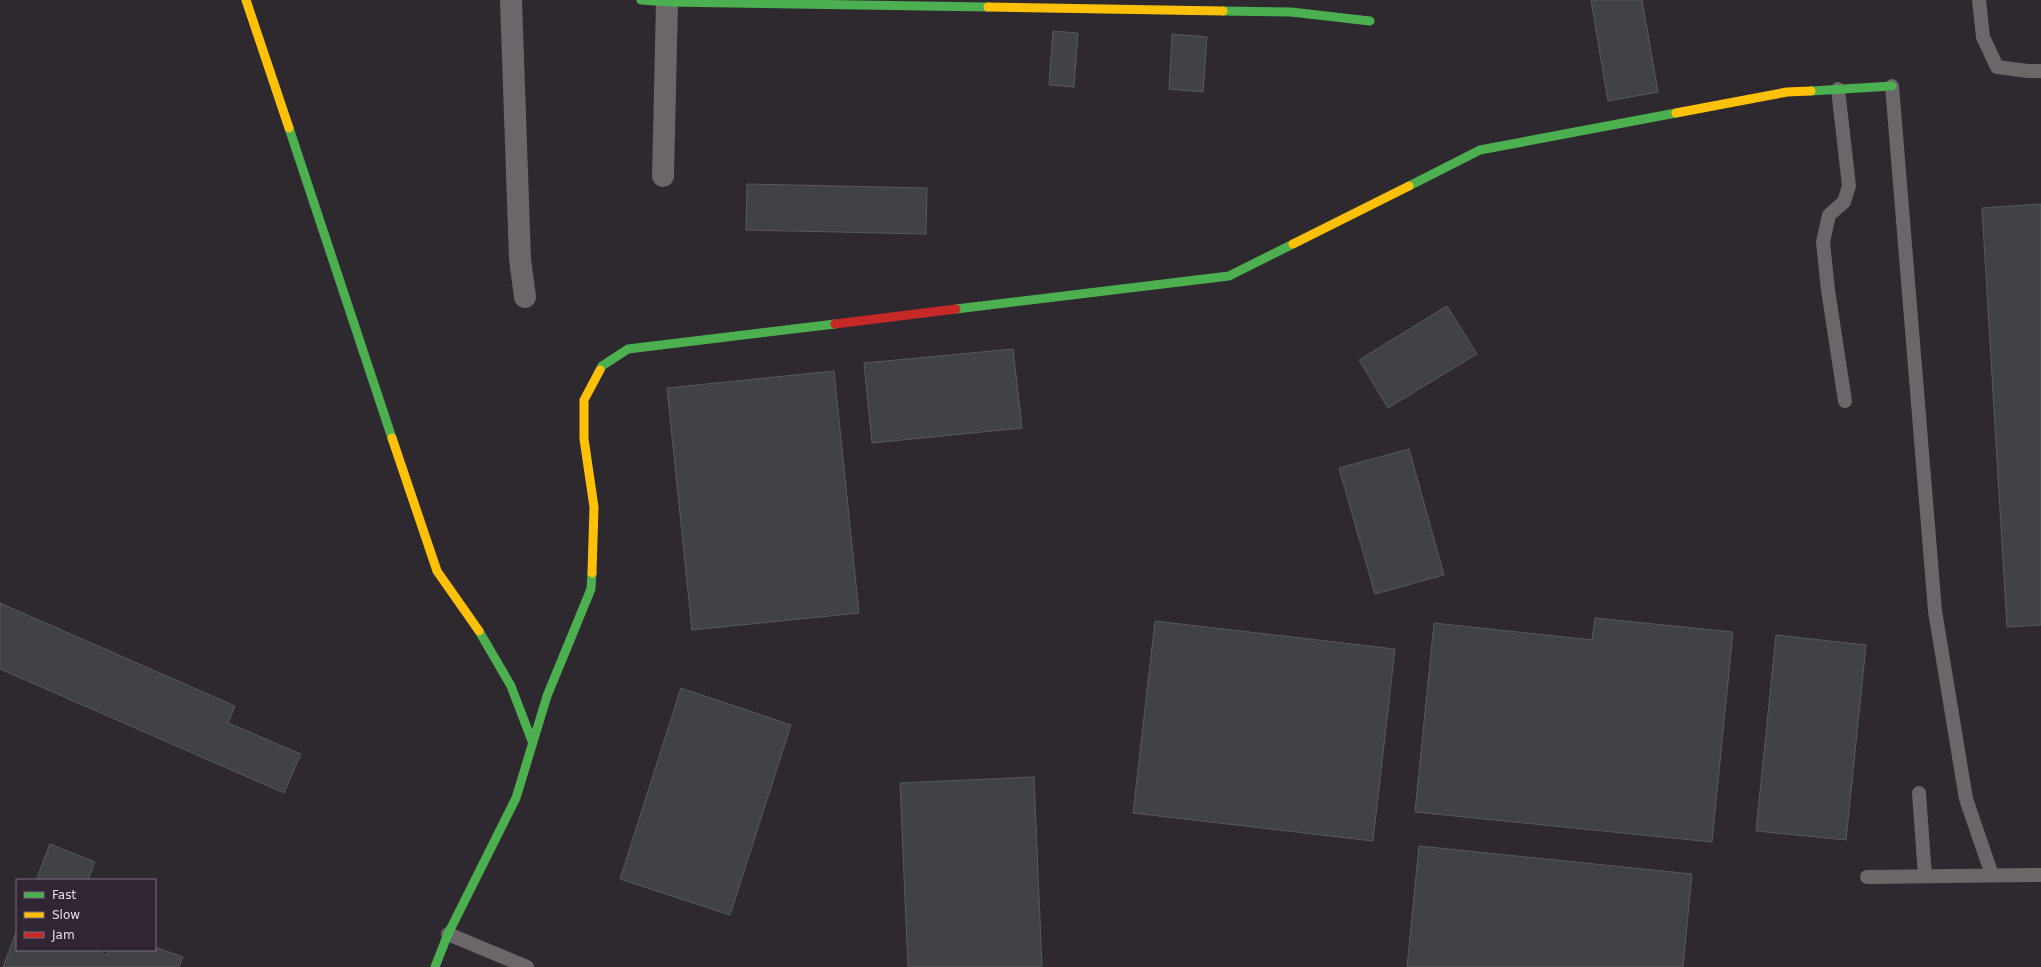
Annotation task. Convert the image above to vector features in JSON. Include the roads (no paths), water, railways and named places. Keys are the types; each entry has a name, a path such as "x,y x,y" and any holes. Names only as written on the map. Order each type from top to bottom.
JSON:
{"street":[{"path":"246,0 437,571 476,626 511,686 532,741"},
{"path":"511,0 520,259 525,297"},
{"path":"640,0 667,2 1290,12 1370,21"},
{"path":"663,176 667,2"},
{"path":"435,967 448,934 516,798 532,741 547,696 591,589 594,507 584,440 584,400 602,366 628,349 1229,276 1480,150 1787,92 1892,86"}],"lane":[{"path":"1980,0 1983,37 1998,67 2028,71 2041,71"},
{"path":"1892,86 1935,611 1966,799 1992,875"},
{"path":"1838,89 1849,186 1844,202 1829,215 1823,242 1828,290 1845,401"},
{"path":"1919,792 1925,876"},
{"path":"1867,878 2041,875"},
{"path":"448,934 527,967"}]}
